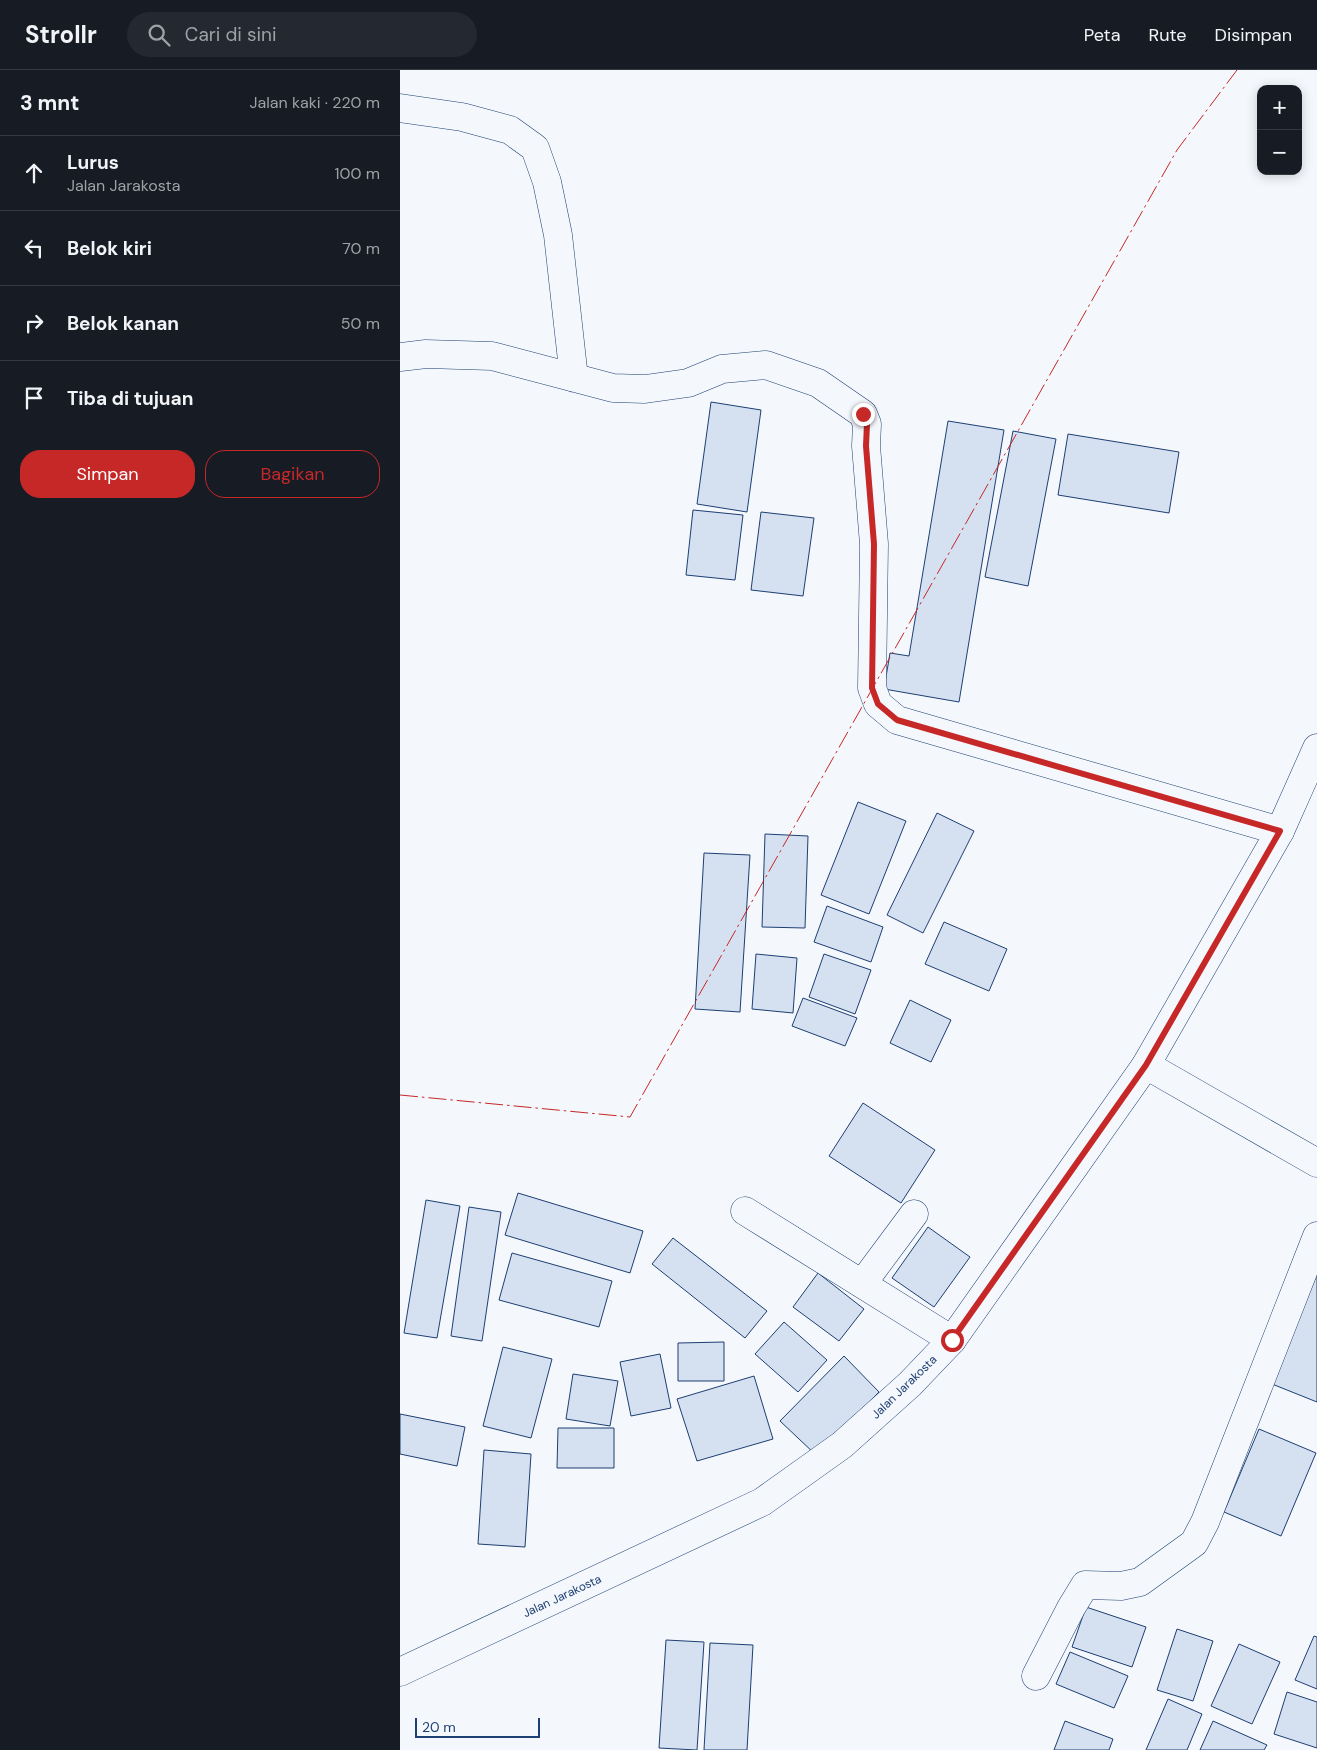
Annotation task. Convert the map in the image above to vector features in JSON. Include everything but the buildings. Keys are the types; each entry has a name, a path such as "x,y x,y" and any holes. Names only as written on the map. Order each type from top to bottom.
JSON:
{"street":[{"path":"400,108 462,117 510,130 535,148 547,182 558,235 574,378"},
{"path":"400,357 426,354 492,356 613,388 645,389 688,382 722,369 766,365 818,382 863,414 867,424 866,446 874,544 872,688 878,704 897,720 1280,831"},
{"name":"Jalan Jarakosta","path":"400,1672 762,1502 842,1445 910,1384 952,1340 1146,1065 1280,831 1317,748"},
{"path":"1146,1065 1317,1163"},
{"path":"745,1211 952,1340"},
{"path":"862,1284 914,1214"},
{"path":"1036,1676 1085,1585 1121,1586 1140,1582 1194,1543 1205,1522 1317,1236"}],"power":[{"path":"400,1095 630,1117 1177,150 1237,70"}],"route":[{"path":"863,414 867,424 866,446 874,544 872,688 878,704 897,720 1280,831 1146,1065 952,1340"}]}
